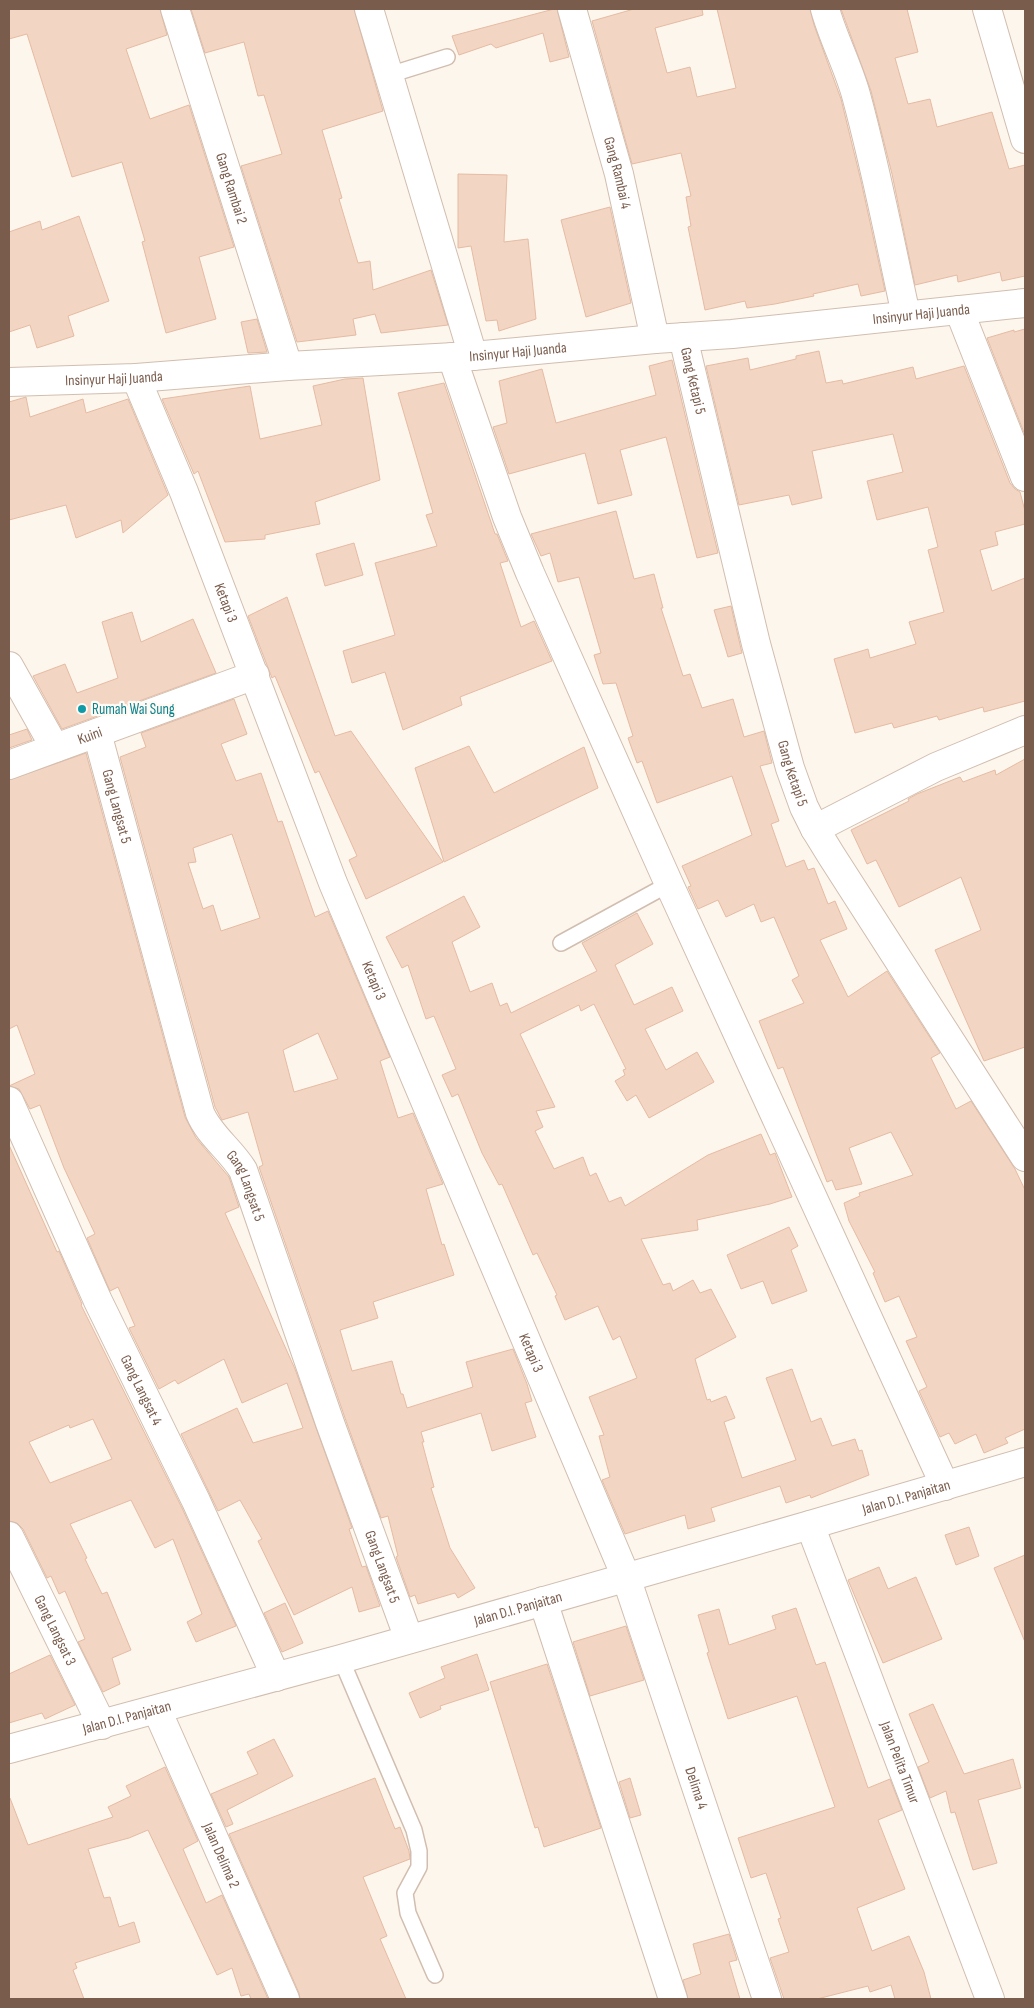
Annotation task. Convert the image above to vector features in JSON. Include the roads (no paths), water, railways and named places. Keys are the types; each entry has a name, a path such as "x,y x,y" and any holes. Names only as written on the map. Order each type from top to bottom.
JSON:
{"street":[{"name":"Gang Rambai 2","path":"175,9 288,366"},
{"path":"369,9 389,75 462,357 519,547 669,884 945,1486"},
{"name":"Gang Rambai 4","path":"572,9 619,174 655,339"},
{"path":"825,9 831,32 855,92 870,150 906,316"},
{"path":"987,9 1025,139"},
{"name":"Insinyur Haji Juanda","path":"9,382 136,378 288,366 462,357 655,339 732,334 1025,303"},
{"path":"959,310 1025,477"},
{"name":"Gang Ketapi 5","path":"683,337 756,644 790,768 804,807 815,829 1025,1157"},
{"name":"Ketapi 3","path":"136,378 184,492 333,883 626,1577"},
{"path":"9,666 56,748"},
{"name":"Kuini","path":"9,765 255,675"},
{"path":"815,829 936,767 1025,730"},
{"name":"Gang Langsat 5","path":"96,733 200,1113 208,1129 231,1153 243,1170 330,1424 409,1639"},
{"name":"Gang Langsat 4","path":"9,1102 94,1292 196,1501 276,1677"},
{"name":"Jalan D.I. Panjaitan","path":"9,1749 341,1659 1025,1462"},
{"name":"Jalan Pelita Timur","path":"810,1525 990,1999"},
{"name":"Gang Langsat 3","path":"9,1536 102,1725"},
{"name":"Delima 4","path":"626,1577 767,1999"},
{"path":"544,1601 673,1999"},
{"name":"Jalan Delima 2","path":"157,1710 285,1999"}],"lane":[{"path":"389,75 447,57"},
{"path":"561,943 669,884"},
{"path":"341,1659 414,1830 419,1851 419,1867 405,1893 408,1913 434,1975"}],"place":[{"name":"Rumah Wai Sung","path":"82,709"}]}
